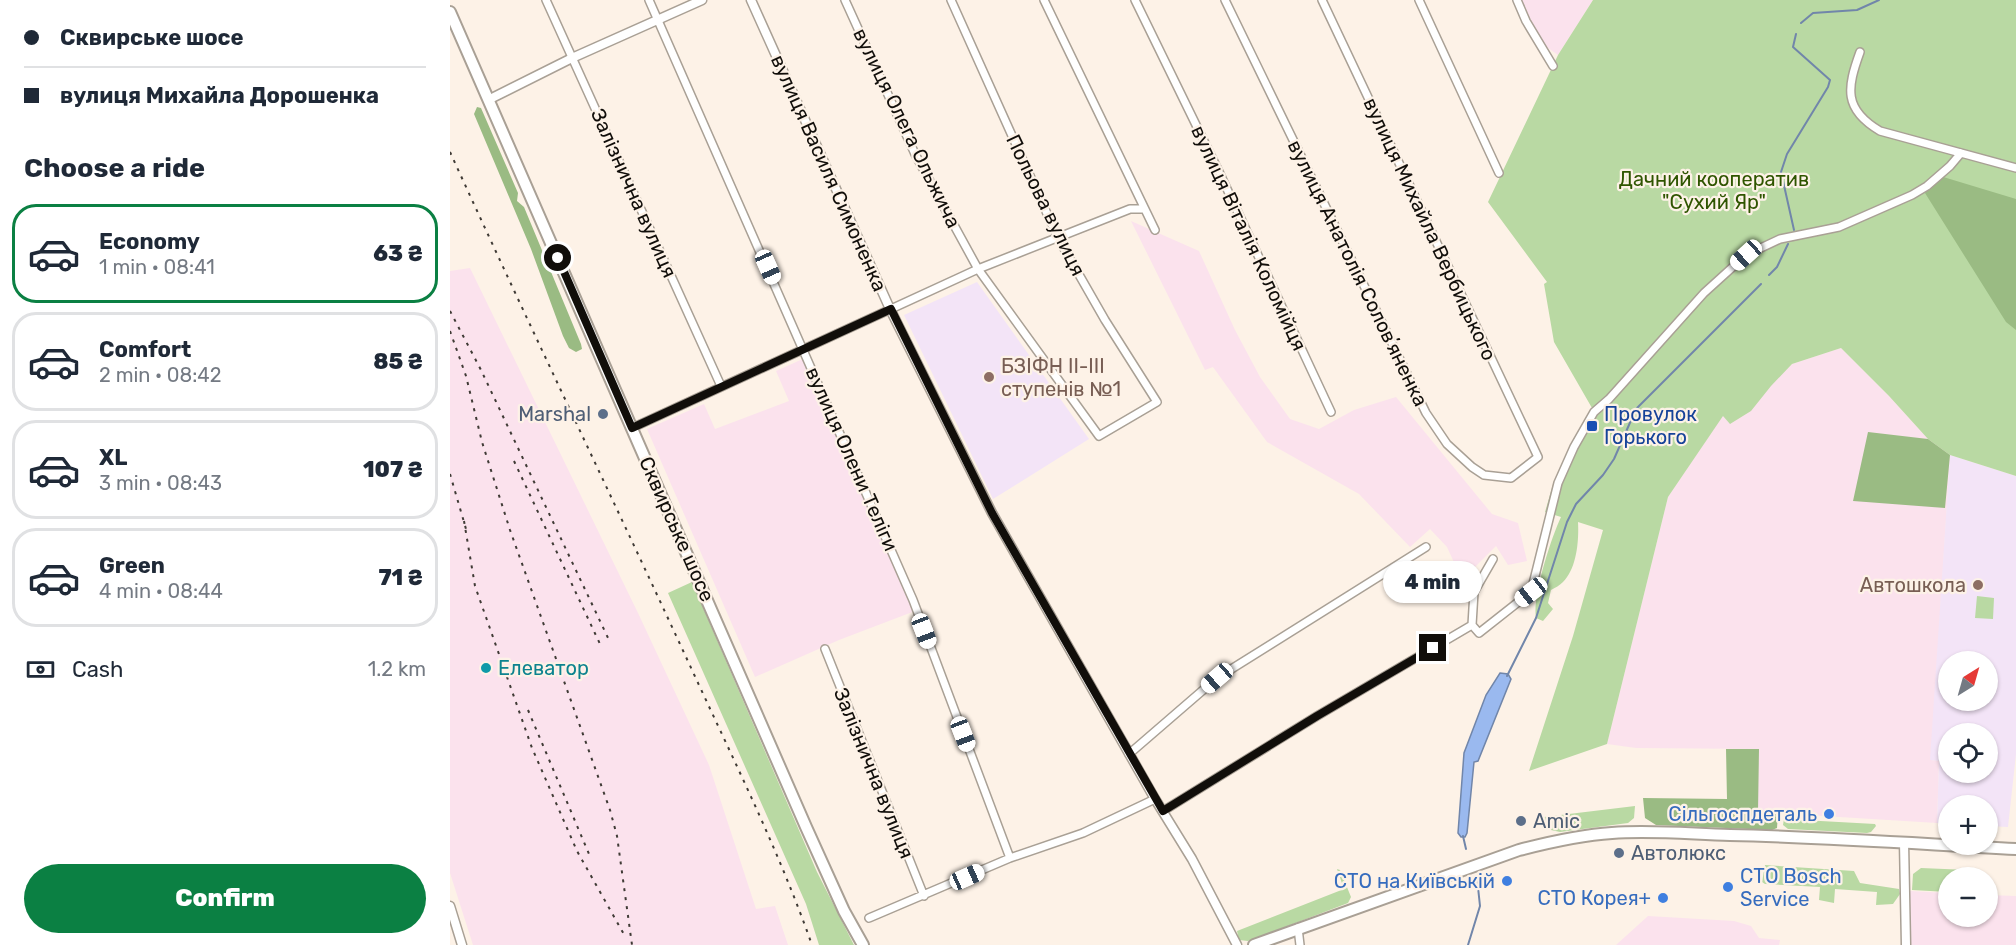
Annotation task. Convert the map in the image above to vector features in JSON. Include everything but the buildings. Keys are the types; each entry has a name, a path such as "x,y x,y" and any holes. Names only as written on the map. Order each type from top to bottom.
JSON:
{"main road":[{"name":"Сквирське шосе","path":"450,12 806,827 844,911 863,945"},
{"path":"1254,945 1519,850 1588,835 1614,832 1676,833 2016,849"}],"street":[{"name":"Залізнична вулиця","path":"546,0 721,386"},
{"name":"вулиця Олени Теліги","path":"649,0 914,600 1010,858"},
{"path":"488,100 572,58 702,0"},
{"name":"вулиця Василя Симоненка","path":"751,0 891,309 992,513 1155,799 1192,859 1237,945"},
{"name":"вулиця Олега Ольжича","path":"845,0 915,154 978,269 1099,436 1157,402"},
{"name":"Польова вулиця","path":"951,0 1058,238 1105,320 1157,402"},
{"path":"1044,0 1155,230"},
{"name":"вулиця Віталія Коломійця","path":"1135,0 1220,174 1331,412"},
{"name":"вулиця Анатолія Соловʼяненка","path":"1225,0 1426,413 1441,436 1447,444 1484,475 1511,478 1538,457"},
{"name":"вулиця Михайла Вербицького","path":"1322,0 1538,457"},
{"path":"1419,0 1499,173"},
{"path":"1517,0 1526,21 1553,66"},
{"path":"1860,52 1853,71 1850,94 1853,107 1867,123 1880,131 2016,168"},
{"path":"1493,559 1474,592 1472,625 1479,633 1531,592 1558,483 1594,412 1610,399 1704,293 1746,255 1780,239 1839,227 1912,195 1927,186 1961,153"},
{"path":"632,428 978,269 1130,209 1144,209"},
{"path":"1129,754 1217,678 1426,547"},
{"path":"1163,811 1317,716 1472,625"},
{"name":"Залізнична вулиця","path":"825,650 924,896"},
{"path":"868,918 1010,858 1083,833 1155,799"},
{"path":"1904,842 1906,945"},
{"path":"450,906 462,945"},
{"path":"1298,928 1300,945"}],"shaded area":[{"path":"1522,0 1593,0 1558,55 1541,43"},
{"path":"1131,221 1199,251 1235,330 1260,377 1290,419 1319,429 1354,410 1396,397 1492,514 1518,523 1527,561 1508,565 1496,546 1462,580 1447,547 1430,529 1410,547 1359,494 1267,442 1213,367 1205,370"},
{"path":"470,268 638,613 709,765 756,909 775,906 788,945 473,945 450,873 450,271"},
{"name":"БЗІФН ІІ-ІІІ ступенів №1","path":"977,282 1089,439 993,499 904,315"},
{"path":"1841,348 1928,439 1950,455 1931,760 1938,761 1937,823 1758,812 1758,749 1636,748 1607,744 1668,497 1723,415 1730,423 1792,364"},
{"path":"805,358 915,611 839,640 755,677 647,429 704,404 715,429 789,401 776,371"},
{"name":"Автошкола","path":"1950,455 2016,476 2016,754 2008,827 1998,826 1998,795 1938,795 1937,823 1938,783 1998,783 1998,723 1938,723 1938,761 1930,760"},
{"path":"1910,891 1938,892 1938,927 1998,927 1998,895 2016,896 2016,945 1910,945"},
{"path":"1648,916 1734,921 1751,926 1759,938 1780,940 1779,945 1616,945"}],"green space":[{"name":"Дачний кооператив \"Сухий Яр\"","path":"1593,0 2016,0 2016,476 1950,455 1928,439 1841,348 1792,364 1751,411 1730,424 1723,416 1668,497 1607,744 1529,771 1573,636 1603,530 1578,522 1574,562 1568,576 1551,590 1548,603 1553,609 1543,621 1536,618 1540,582 1552,539 1561,517 1545,512 1554,481 1592,408 1554,342 1544,284 1547,282 1488,202 1558,55"},
{"path":"477,107 481,108 518,193 517,201 524,207 581,344 582,349 576,352 569,348 563,336 531,249 474,114"},
{"path":"1940,176 2016,199 2016,330 2006,322 1925,193"},
{"path":"1868,432 1928,439 1950,455 1945,508 1853,501"},
{"path":"692,582 817,872 854,945 819,945 806,904 668,593"},
{"path":"1977,596 1994,598 1993,619 1975,618"},
{"path":"1726,749 1759,749 1758,812 1778,813 1777,828 1772,830 1656,825 1645,818 1643,798 1727,799"},
{"path":"1635,806 1634,818 1628,823 1560,832 1551,830 1544,823 1544,817"},
{"path":"1784,819 1875,824 1876,826 1867,833 1788,829 1783,825"},
{"path":"1765,865 1854,871 1860,883 1899,889 1900,894 1893,904 1876,905 1877,892 1835,889 1834,903 1819,900 1820,887 1765,884 1762,882"},
{"path":"1921,868 1938,869 1938,891 1912,890 1913,874"},
{"path":"1337,869 1340,870 1351,897 1348,903 1248,941 1239,940 1237,931 1344,889"}],"water":[{"path":"1500,673 1508,674 1511,679 1478,761 1474,762 1467,833 1465,837 1461,837 1458,833 1464,753 1486,695"}],"waterway":[{"path":"1801,23 1813,13 1857,10 1879,0"},
{"path":"1794,230 1781,172 1787,154 1830,80 1793,47 1796,34"},
{"path":"1769,275 1777,267 1788,244"},
{"path":"1507,676 1536,618 1567,522 1576,504 1603,475 1614,459 1636,409 1761,284"},
{"path":"1463,836 1466,849"},
{"path":"1468,945 1480,906 1477,878"}],"railway":[{"path":"450,152 755,806 812,945"},
{"path":"450,311 481,370 609,640"},
{"path":"450,331 466,376 482,442 510,530 610,810 617,836 632,945"},
{"path":"514,461 600,644"},
{"path":"450,474 466,529"},
{"path":"464,521 475,586 532,748 577,851 626,938"},
{"path":"528,710 589,854"}],"place":[{"name":"БЗІФН ІІ-ІІІ ступенів №1","path":"989,377"},
{"name":"Marshal","path":"603,414"},
{"name":"Провулок Горького","path":"1592,426"},
{"name":"Автошкола","path":"1978,585"},
{"name":"Елеватор","path":"486,668"},
{"name":"Сільгоспдеталь","path":"1829,814"},
{"name":"Amic","path":"1521,821"},
{"name":"Автолюкс","path":"1619,853"},
{"name":"СТО на Київській","path":"1507,881"},
{"name":"СТО Bosch Service","path":"1728,887"},
{"name":"СТО Корея+","path":"1663,898"}],"route":[{"path":"558,258 632,428 891,309 992,513 1163,811 1433,648"}]}
